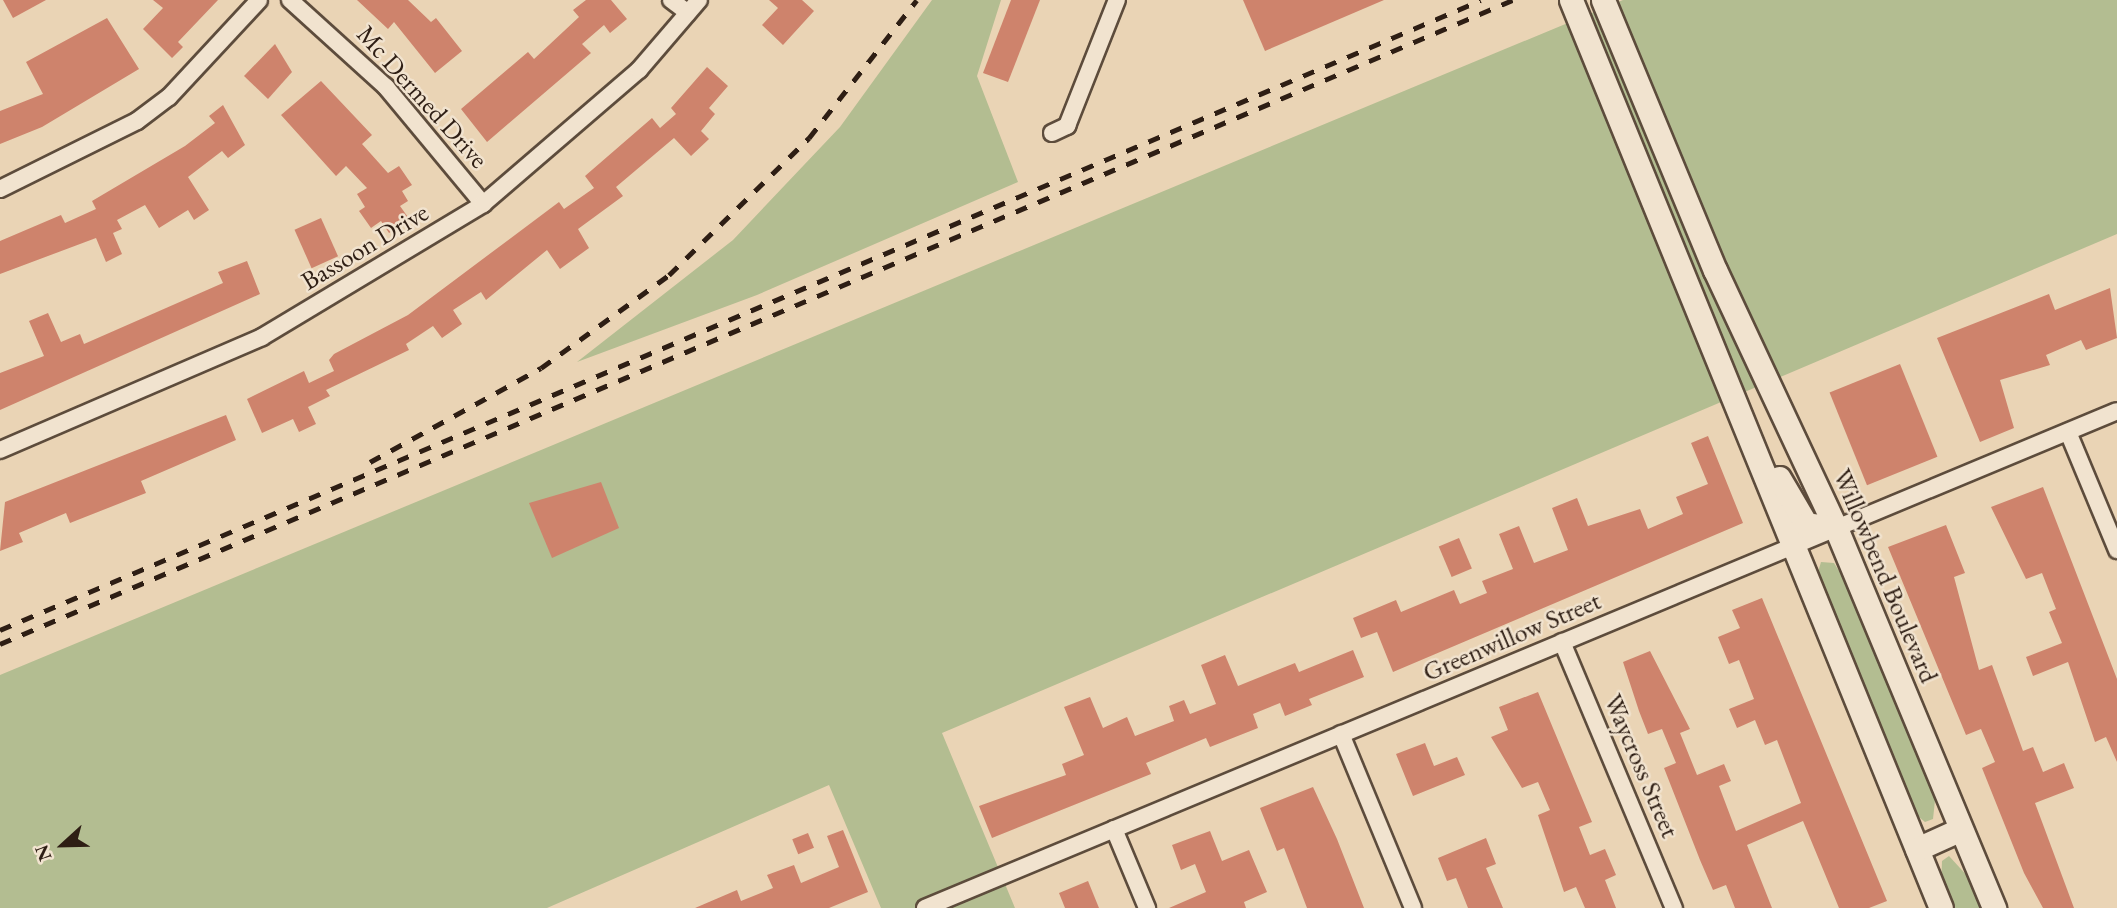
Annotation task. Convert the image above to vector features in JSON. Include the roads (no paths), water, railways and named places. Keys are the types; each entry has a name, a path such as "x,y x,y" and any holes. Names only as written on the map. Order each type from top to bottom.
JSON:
{"main road":[{"path":"1571,0 1689,282 1793,546 1941,908"},
{"name":"Willowbend Boulevard","path":"1603,0 1716,270 1836,528 1994,908"},
{"path":"1689,282 1716,270"},
{"path":"1744,422 1806,524 1836,528"},
{"path":"1917,849 1961,829"}],"street":[{"path":"0,188 137,121 169,97 259,0"},
{"name":"Mc Dermed Drive","path":"290,0 386,87 483,204"},
{"path":"671,0 688,13"},
{"name":"Bassoon Drive","path":"0,450 261,337 483,204 629,79 699,0"},
{"path":"1052,133 1067,126 1117,0"},
{"name":"Greenwillow Street","path":"925,908 2117,411"},
{"path":"2068,432 2117,550"},
{"name":"Waycross Street","path":"1562,642 1674,908"},
{"path":"1341,734 1413,908"},
{"path":"1114,829 1147,908"}],"railway":[{"path":"370,462 541,368 669,275 809,138 917,0"},
{"path":"0,630 1481,0"},
{"path":"0,644 1513,0"}]}
